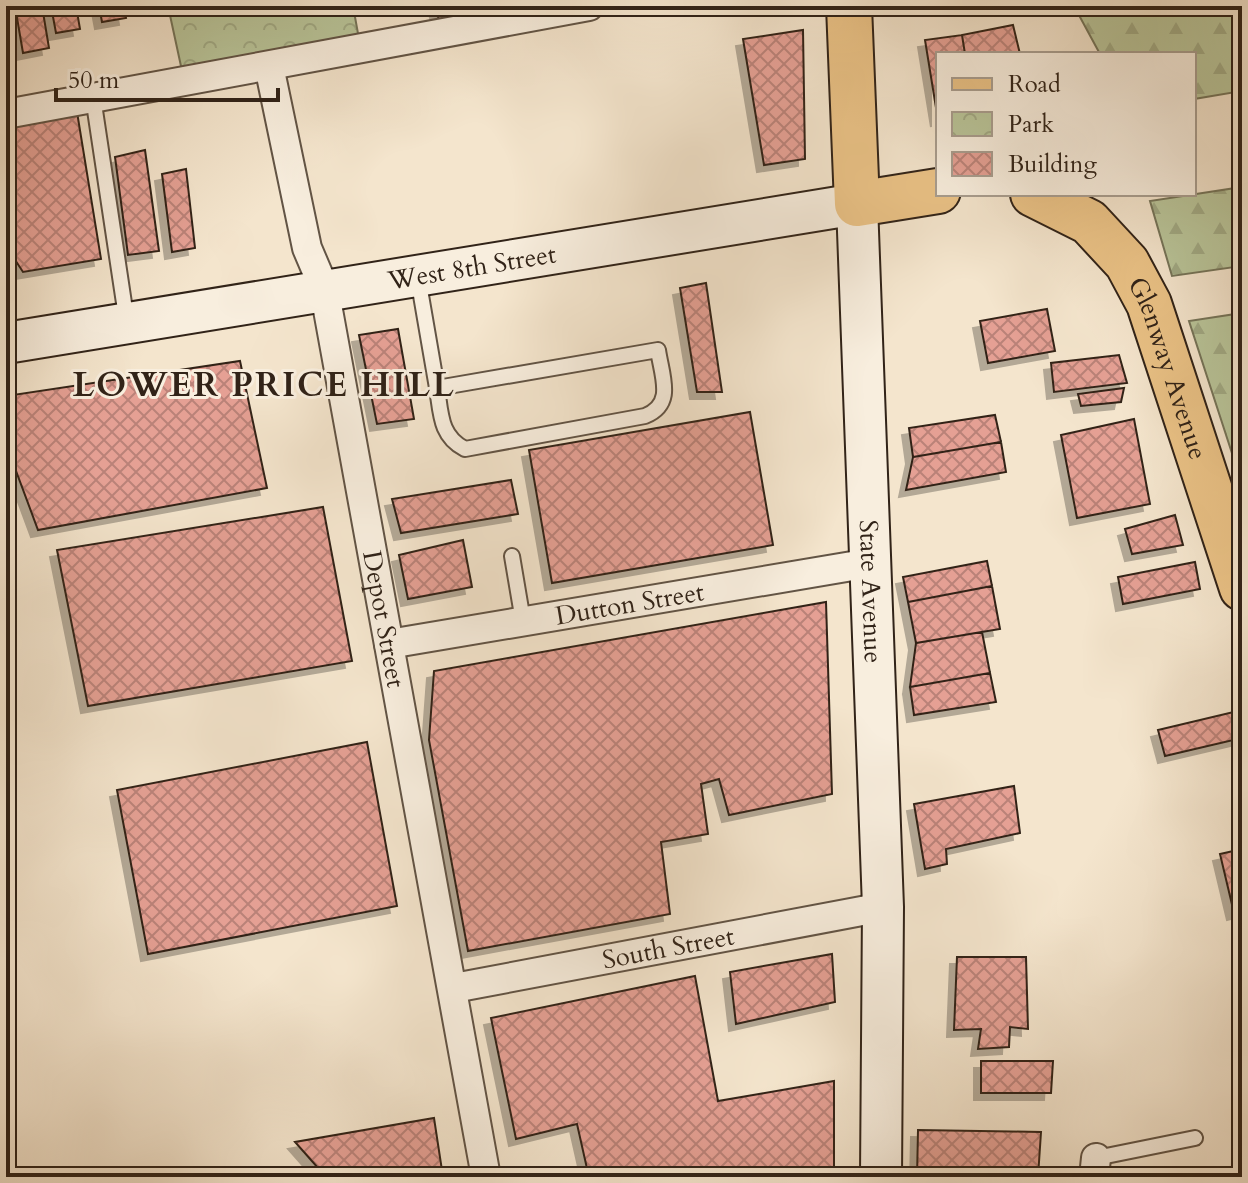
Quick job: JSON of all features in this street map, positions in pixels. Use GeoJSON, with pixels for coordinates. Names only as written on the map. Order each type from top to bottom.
{"type":"FeatureCollection","features":[{"type":"Feature","properties":{"kind":"main road","name":"State Avenue"},"geometry":{"type":"LineString","coordinates":[[849,6],[883,907],[881,1177]]}},
{"type":"Feature","properties":{"kind":"main road","name":"West 8th Street"},"geometry":{"type":"LineString","coordinates":[[6,342],[324,288],[936,191]]}},
{"type":"Feature","properties":{"kind":"main road","name":"Glenway Avenue"},"geometry":{"type":"LineString","coordinates":[[1037,196],[1089,222],[1127,263],[1149,304],[1242,588]]}},
{"type":"Feature","properties":{"kind":"street"},"geometry":{"type":"LineString","coordinates":[[6,114],[589,6]]}},
{"type":"Feature","properties":{"kind":"street","name":"Depot Street"},"geometry":{"type":"LineString","coordinates":[[269,66],[307,248],[324,288],[454,988],[486,1177]]}},
{"type":"Feature","properties":{"kind":"street","name":"Dutton Street"},"geometry":{"type":"LineString","coordinates":[[389,644],[870,563]]}},
{"type":"Feature","properties":{"kind":"street","name":"South Street"},"geometry":{"type":"LineString","coordinates":[[454,988],[883,907]]}},
{"type":"Feature","properties":{"kind":"lane"},"geometry":{"type":"LineString","coordinates":[[93,97],[127,323]]}},
{"type":"Feature","properties":{"kind":"lane"},"geometry":{"type":"LineString","coordinates":[[417,274],[444,432],[452,442],[465,449],[645,416],[659,411],[665,399],[658,350],[437,388]]}},
{"type":"Feature","properties":{"kind":"lane"},"geometry":{"type":"LineString","coordinates":[[512,556],[523,621]]}},
{"type":"Feature","properties":{"kind":"lane"},"geometry":{"type":"LineString","coordinates":[[1095,1168],[1195,1138]]}},
{"type":"Feature","properties":{"kind":"green space"},"geometry":{"type":"Polygon","coordinates":[[[168,6],[353,6],[361,50],[184,80],[168,6]]]}},
{"type":"Feature","properties":{"kind":"green space"},"geometry":{"type":"Polygon","coordinates":[[[1074,6],[1242,6],[1242,91],[1196,99],[1196,52],[1099,52],[1074,6]]]}},
{"type":"Feature","properties":{"kind":"green space"},"geometry":{"type":"Polygon","coordinates":[[[1242,187],[1242,266],[1172,276],[1150,201],[1242,187]]]}},
{"type":"Feature","properties":{"kind":"green space"},"geometry":{"type":"Polygon","coordinates":[[[1242,313],[1242,484],[1189,321],[1242,313]]]}},
{"type":"Feature","properties":{"kind":"building"},"geometry":{"type":"Polygon","coordinates":[[[15,6],[42,6],[49,48],[23,53],[15,6]]]}},
{"type":"Feature","properties":{"kind":"building"},"geometry":{"type":"Polygon","coordinates":[[[51,6],[76,6],[80,29],[56,33],[51,6]]]}},
{"type":"Feature","properties":{"kind":"building"},"geometry":{"type":"Polygon","coordinates":[[[99,6],[124,6],[126,18],[102,22],[99,6]]]}},
{"type":"Feature","properties":{"kind":"building"},"geometry":{"type":"Polygon","coordinates":[[[436,6],[473,6],[475,14],[439,21],[436,6]]]}},
{"type":"Feature","properties":{"kind":"building"},"geometry":{"type":"Polygon","coordinates":[[[1013,25],[1020,52],[965,52],[962,35],[1013,25]]]}},
{"type":"Feature","properties":{"kind":"building"},"geometry":{"type":"Polygon","coordinates":[[[803,30],[805,159],[764,165],[743,39],[803,30]]]}},
{"type":"Feature","properties":{"kind":"building"},"geometry":{"type":"Polygon","coordinates":[[[962,35],[965,52],[936,52],[936,108],[925,40],[962,35]]]}},
{"type":"Feature","properties":{"kind":"building"},"geometry":{"type":"Polygon","coordinates":[[[77,112],[101,259],[23,272],[6,246],[6,123],[77,112]]]}},
{"type":"Feature","properties":{"kind":"building"},"geometry":{"type":"Polygon","coordinates":[[[145,150],[159,251],[128,255],[115,157],[145,150]]]}},
{"type":"Feature","properties":{"kind":"building"},"geometry":{"type":"Polygon","coordinates":[[[186,169],[195,248],[172,252],[162,174],[186,169]]]}},
{"type":"Feature","properties":{"kind":"building"},"geometry":{"type":"Polygon","coordinates":[[[706,283],[722,392],[697,392],[680,288],[706,283]]]}},
{"type":"Feature","properties":{"kind":"building"},"geometry":{"type":"Polygon","coordinates":[[[1047,309],[1055,351],[988,363],[980,321],[1047,309]]]}},
{"type":"Feature","properties":{"kind":"building"},"geometry":{"type":"Polygon","coordinates":[[[398,329],[414,419],[377,424],[359,335],[398,329]]]}},
{"type":"Feature","properties":{"kind":"building"},"geometry":{"type":"Polygon","coordinates":[[[1119,355],[1127,383],[1054,392],[1051,363],[1119,355]]]}},
{"type":"Feature","properties":{"kind":"building"},"geometry":{"type":"Polygon","coordinates":[[[240,361],[267,488],[38,530],[6,444],[6,396],[240,361]]]}},
{"type":"Feature","properties":{"kind":"building"},"geometry":{"type":"Polygon","coordinates":[[[1124,388],[1121,402],[1081,406],[1078,394],[1124,388]]]}},
{"type":"Feature","properties":{"kind":"building"},"geometry":{"type":"Polygon","coordinates":[[[750,412],[773,545],[552,583],[529,450],[750,412]]]}},
{"type":"Feature","properties":{"kind":"building"},"geometry":{"type":"Polygon","coordinates":[[[995,415],[1001,442],[913,457],[909,428],[995,415]]]}},
{"type":"Feature","properties":{"kind":"building"},"geometry":{"type":"Polygon","coordinates":[[[1134,419],[1150,504],[1077,518],[1061,435],[1134,419]]]}},
{"type":"Feature","properties":{"kind":"building"},"geometry":{"type":"Polygon","coordinates":[[[1001,442],[1006,472],[906,490],[913,457],[1001,442]]]}},
{"type":"Feature","properties":{"kind":"building"},"geometry":{"type":"Polygon","coordinates":[[[511,480],[518,514],[401,533],[392,499],[511,480]]]}},
{"type":"Feature","properties":{"kind":"building"},"geometry":{"type":"Polygon","coordinates":[[[323,507],[352,661],[88,706],[57,550],[323,507]]]}},
{"type":"Feature","properties":{"kind":"building"},"geometry":{"type":"Polygon","coordinates":[[[1175,515],[1183,545],[1132,554],[1125,529],[1175,515]]]}},
{"type":"Feature","properties":{"kind":"building"},"geometry":{"type":"Polygon","coordinates":[[[463,540],[472,587],[408,599],[399,555],[463,540]]]}},
{"type":"Feature","properties":{"kind":"building"},"geometry":{"type":"Polygon","coordinates":[[[987,561],[992,586],[908,602],[903,577],[987,561]]]}},
{"type":"Feature","properties":{"kind":"building"},"geometry":{"type":"Polygon","coordinates":[[[1195,562],[1200,589],[1123,604],[1118,577],[1195,562]]]}},
{"type":"Feature","properties":{"kind":"building"},"geometry":{"type":"Polygon","coordinates":[[[992,586],[1000,629],[916,643],[908,602],[992,586]]]}},
{"type":"Feature","properties":{"kind":"building"},"geometry":{"type":"Polygon","coordinates":[[[826,602],[832,794],[729,815],[719,779],[701,784],[708,834],[661,842],[670,914],[468,951],[429,740],[434,671],[826,602]]]}},
{"type":"Feature","properties":{"kind":"building"},"geometry":{"type":"Polygon","coordinates":[[[982,632],[990,673],[910,687],[916,643],[982,632]]]}},
{"type":"Feature","properties":{"kind":"building"},"geometry":{"type":"Polygon","coordinates":[[[990,673],[996,702],[914,715],[910,687],[990,673]]]}},
{"type":"Feature","properties":{"kind":"building"},"geometry":{"type":"Polygon","coordinates":[[[1242,710],[1242,738],[1165,756],[1158,730],[1242,710]]]}},
{"type":"Feature","properties":{"kind":"building"},"geometry":{"type":"Polygon","coordinates":[[[367,742],[397,906],[148,954],[117,790],[367,742]]]}},
{"type":"Feature","properties":{"kind":"building"},"geometry":{"type":"Polygon","coordinates":[[[1014,786],[1020,833],[946,849],[947,864],[925,869],[914,804],[1014,786]]]}},
{"type":"Feature","properties":{"kind":"building"},"geometry":{"type":"Polygon","coordinates":[[[1242,849],[1242,911],[1234,913],[1220,854],[1242,849]]]}},
{"type":"Feature","properties":{"kind":"building"},"geometry":{"type":"Polygon","coordinates":[[[832,954],[835,1002],[736,1024],[730,972],[832,954]]]}},
{"type":"Feature","properties":{"kind":"building"},"geometry":{"type":"Polygon","coordinates":[[[957,957],[1026,957],[1028,1029],[1010,1027],[1009,1047],[978,1049],[981,1029],[954,1030],[957,957]]]}},
{"type":"Feature","properties":{"kind":"building"},"geometry":{"type":"Polygon","coordinates":[[[695,976],[718,1101],[834,1081],[834,1177],[562,1177],[588,1173],[577,1124],[516,1139],[491,1018],[695,976]]]}},
{"type":"Feature","properties":{"kind":"building"},"geometry":{"type":"Polygon","coordinates":[[[981,1061],[1053,1061],[1051,1093],[981,1093],[981,1061]]]}},
{"type":"Feature","properties":{"kind":"building"},"geometry":{"type":"Polygon","coordinates":[[[434,1118],[443,1177],[326,1177],[295,1142],[434,1118]]]}},
{"type":"Feature","properties":{"kind":"building"},"geometry":{"type":"Polygon","coordinates":[[[918,1130],[1041,1132],[1038,1177],[917,1177],[918,1130]]]}},
{"type":"Feature","properties":{"kind":"district","name":"LOWER PRICE HILL"},"geometry":{"type":"Point","coordinates":[264,384]}}]}
